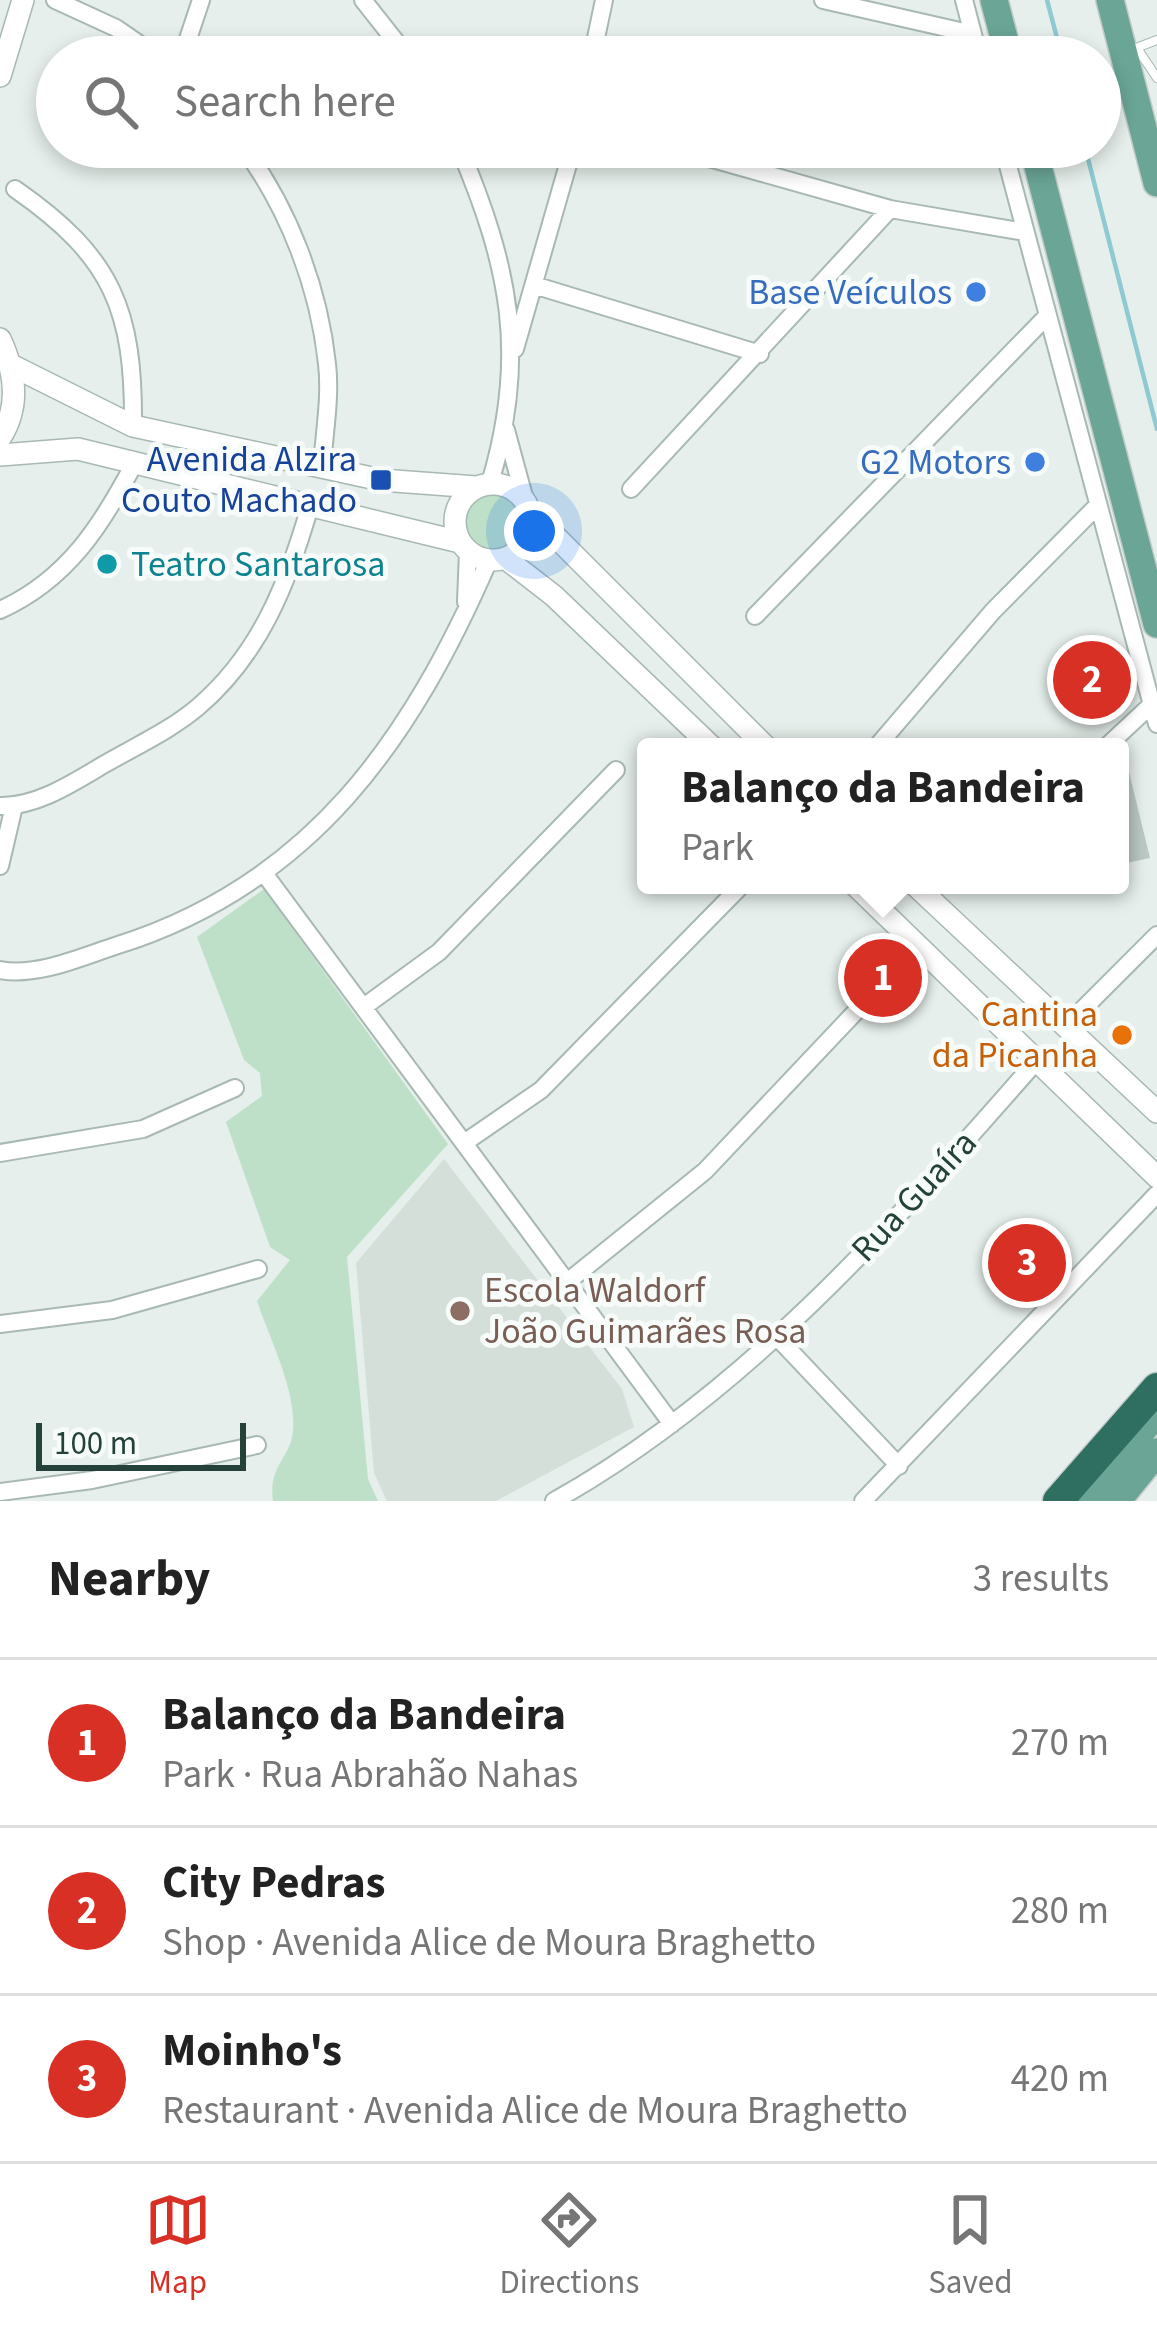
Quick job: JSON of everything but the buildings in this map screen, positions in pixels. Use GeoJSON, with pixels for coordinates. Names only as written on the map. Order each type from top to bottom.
{"type":"FeatureCollection","features":[{"type":"Feature","properties":{"kind":"highway"},"geometry":{"type":"LineString","coordinates":[[1058,1501],[1157,1388]]}},
{"type":"Feature","properties":{"kind":"main road"},"geometry":{"type":"LineString","coordinates":[[994,0],[1003,36]]}},
{"type":"Feature","properties":{"kind":"main road"},"geometry":{"type":"LineString","coordinates":[[1110,0],[1130,50],[1157,183]]}},
{"type":"Feature","properties":{"kind":"main road"},"geometry":{"type":"LineString","coordinates":[[1038,168],[1157,625]]}},
{"type":"Feature","properties":{"kind":"main road"},"geometry":{"type":"LineString","coordinates":[[1086,1501],[1157,1412]]}},
{"type":"Feature","properties":{"kind":"main road"},"geometry":{"type":"LineString","coordinates":[[1117,1501],[1157,1452]]}},
{"type":"Feature","properties":{"kind":"street"},"geometry":{"type":"LineString","coordinates":[[0,76],[22,0]]}},
{"type":"Feature","properties":{"kind":"street"},"geometry":{"type":"LineString","coordinates":[[55,0],[128,36]]}},
{"type":"Feature","properties":{"kind":"street"},"geometry":{"type":"LineString","coordinates":[[189,36],[201,0]]}},
{"type":"Feature","properties":{"kind":"street"},"geometry":{"type":"LineString","coordinates":[[363,0],[391,36]]}},
{"type":"Feature","properties":{"kind":"street"},"geometry":{"type":"LineString","coordinates":[[596,36],[604,0]]}},
{"type":"Feature","properties":{"kind":"street"},"geometry":{"type":"LineString","coordinates":[[824,0],[974,34],[964,0]]}},
{"type":"Feature","properties":{"kind":"street"},"geometry":{"type":"LineString","coordinates":[[259,168],[307,267],[328,367],[322,467]]}},
{"type":"Feature","properties":{"kind":"street"},"geometry":{"type":"LineString","coordinates":[[468,168],[481,199],[515,350]]}},
{"type":"Feature","properties":{"kind":"street"},"geometry":{"type":"LineString","coordinates":[[0,970],[64,963],[144,938],[266,876],[319,829],[394,743],[465,615],[481,553],[456,511],[483,485],[506,429],[515,350],[537,286],[567,168]]}},
{"type":"Feature","properties":{"kind":"street"},"geometry":{"type":"LineString","coordinates":[[745,168],[890,209],[1025,232]]}},
{"type":"Feature","properties":{"kind":"street"},"geometry":{"type":"LineString","coordinates":[[1008,168],[1157,724]]}},
{"type":"Feature","properties":{"kind":"street"},"geometry":{"type":"LineString","coordinates":[[15,189],[72,234],[98,264],[119,307],[133,354],[133,426]]}},
{"type":"Feature","properties":{"kind":"street"},"geometry":{"type":"LineString","coordinates":[[631,489],[890,209]]}},
{"type":"Feature","properties":{"kind":"street"},"geometry":{"type":"LineString","coordinates":[[537,286],[760,354]]}},
{"type":"Feature","properties":{"kind":"street"},"geometry":{"type":"LineString","coordinates":[[755,616],[1048,315]]}},
{"type":"Feature","properties":{"kind":"street"},"geometry":{"type":"LineString","coordinates":[[0,338],[13,366],[14,399],[0,438]]}},
{"type":"Feature","properties":{"kind":"street"},"geometry":{"type":"LineString","coordinates":[[13,366],[133,426],[381,480],[509,487],[757,738]]}},
{"type":"Feature","properties":{"kind":"street"},"geometry":{"type":"LineString","coordinates":[[481,553],[524,545],[528,506],[506,429]]}},
{"type":"Feature","properties":{"kind":"street"},"geometry":{"type":"LineString","coordinates":[[224,487],[234,448]]}},
{"type":"Feature","properties":{"kind":"street"},"geometry":{"type":"LineString","coordinates":[[0,455],[78,449],[481,553],[554,596],[703,738]]}},
{"type":"Feature","properties":{"kind":"street"},"geometry":{"type":"LineString","coordinates":[[0,610],[36,594],[70,564],[135,462]]}},
{"type":"Feature","properties":{"kind":"street"},"geometry":{"type":"LineString","coordinates":[[883,738],[993,611],[1098,505]]}},
{"type":"Feature","properties":{"kind":"street"},"geometry":{"type":"LineString","coordinates":[[0,866],[7,806],[66,787],[197,708],[257,637],[286,589],[310,506]]}},
{"type":"Feature","properties":{"kind":"street"},"geometry":{"type":"LineString","coordinates":[[1116,738],[1152,704]]}},
{"type":"Feature","properties":{"kind":"street"},"geometry":{"type":"LineString","coordinates":[[365,1006],[439,952],[616,770]]}},
{"type":"Feature","properties":{"kind":"street"},"geometry":{"type":"LineString","coordinates":[[266,876],[673,1424]]}},
{"type":"Feature","properties":{"kind":"street"},"geometry":{"type":"LineString","coordinates":[[464,1143],[541,1090],[733,894]]}},
{"type":"Feature","properties":{"kind":"street"},"geometry":{"type":"LineString","coordinates":[[865,894],[1157,1177]]}},
{"type":"Feature","properties":{"kind":"street"},"geometry":{"type":"LineString","coordinates":[[925,894],[1157,1112]]}},
{"type":"Feature","properties":{"kind":"street"},"geometry":{"type":"LineString","coordinates":[[1066,1026],[1157,935]]}},
{"type":"Feature","properties":{"kind":"street"},"geometry":{"type":"LineString","coordinates":[[968,992],[998,962]]}},
{"type":"Feature","properties":{"kind":"street"},"geometry":{"type":"LineString","coordinates":[[566,1283],[705,1171],[862,1005]]}},
{"type":"Feature","properties":{"kind":"street","name":"Rua Guaíra"},"geometry":{"type":"LineString","coordinates":[[554,1501],[673,1424],[776,1336],[890,1227],[1039,1058]]}},
{"type":"Feature","properties":{"kind":"street"},"geometry":{"type":"LineString","coordinates":[[0,1153],[142,1129],[235,1088]]}},
{"type":"Feature","properties":{"kind":"street"},"geometry":{"type":"LineString","coordinates":[[1103,1121],[1133,1089]]}},
{"type":"Feature","properties":{"kind":"street"},"geometry":{"type":"LineString","coordinates":[[862,1501],[1157,1195]]}},
{"type":"Feature","properties":{"kind":"street"},"geometry":{"type":"LineString","coordinates":[[1131,1224],[1157,1215]]}},
{"type":"Feature","properties":{"kind":"street"},"geometry":{"type":"LineString","coordinates":[[0,1324],[112,1310],[258,1269]]}},
{"type":"Feature","properties":{"kind":"street"},"geometry":{"type":"LineString","coordinates":[[776,1336],[899,1466]]}},
{"type":"Feature","properties":{"kind":"street"},"geometry":{"type":"LineString","coordinates":[[0,1492],[92,1480],[257,1445]]}},
{"type":"Feature","properties":{"kind":"lane"},"geometry":{"type":"LineString","coordinates":[[1157,40],[1130,50],[1157,78]]}},
{"type":"Feature","properties":{"kind":"shaded area","name":"Escola Waldorf João Guimarães Rosa"},"geometry":{"type":"Polygon","coordinates":[[[444,1159],[622,1389],[634,1427],[496,1501],[387,1501],[374,1473],[356,1263],[444,1159]]]}},
{"type":"Feature","properties":{"kind":"green space"},"geometry":{"type":"Polygon","coordinates":[[[493,491],[514,500],[523,521],[514,542],[493,551],[472,542],[463,521],[472,500],[493,491]]]}},
{"type":"Feature","properties":{"kind":"green space"},"geometry":{"type":"Polygon","coordinates":[[[264,889],[448,1144],[347,1257],[368,1479],[378,1501],[273,1501],[274,1478],[291,1440],[293,1414],[257,1301],[290,1260],[270,1247],[226,1122],[262,1096],[260,1073],[244,1060],[197,937],[264,889]]]}},
{"type":"Feature","properties":{"kind":"waterway"},"geometry":{"type":"LineString","coordinates":[[1047,0],[1056,36]]}},
{"type":"Feature","properties":{"kind":"waterway"},"geometry":{"type":"LineString","coordinates":[[1090,168],[1157,429]]}},
{"type":"Feature","properties":{"kind":"place","name":"Base Veículos"},"geometry":{"type":"Point","coordinates":[976,292]}},
{"type":"Feature","properties":{"kind":"place","name":"G2 Motors"},"geometry":{"type":"Point","coordinates":[1035,462]}},
{"type":"Feature","properties":{"kind":"place","name":"Avenida Alzira Couto Machado"},"geometry":{"type":"Point","coordinates":[381,480]}},
{"type":"Feature","properties":{"kind":"place","name":"Teatro Santarosa"},"geometry":{"type":"Point","coordinates":[107,564]}},
{"type":"Feature","properties":{"kind":"place","name":"City Pedras"},"geometry":{"type":"Point","coordinates":[1092,680]}},
{"type":"Feature","properties":{"kind":"place","name":"Balanço da Bandeira"},"geometry":{"type":"Point","coordinates":[883,978]}},
{"type":"Feature","properties":{"kind":"place","name":"Cantina da Picanha"},"geometry":{"type":"Point","coordinates":[1122,1035]}},
{"type":"Feature","properties":{"kind":"place","name":"Moinho's"},"geometry":{"type":"Point","coordinates":[1027,1263]}},
{"type":"Feature","properties":{"kind":"place","name":"Escola Waldorf João Guimarães Rosa"},"geometry":{"type":"Point","coordinates":[460,1311]}}]}
